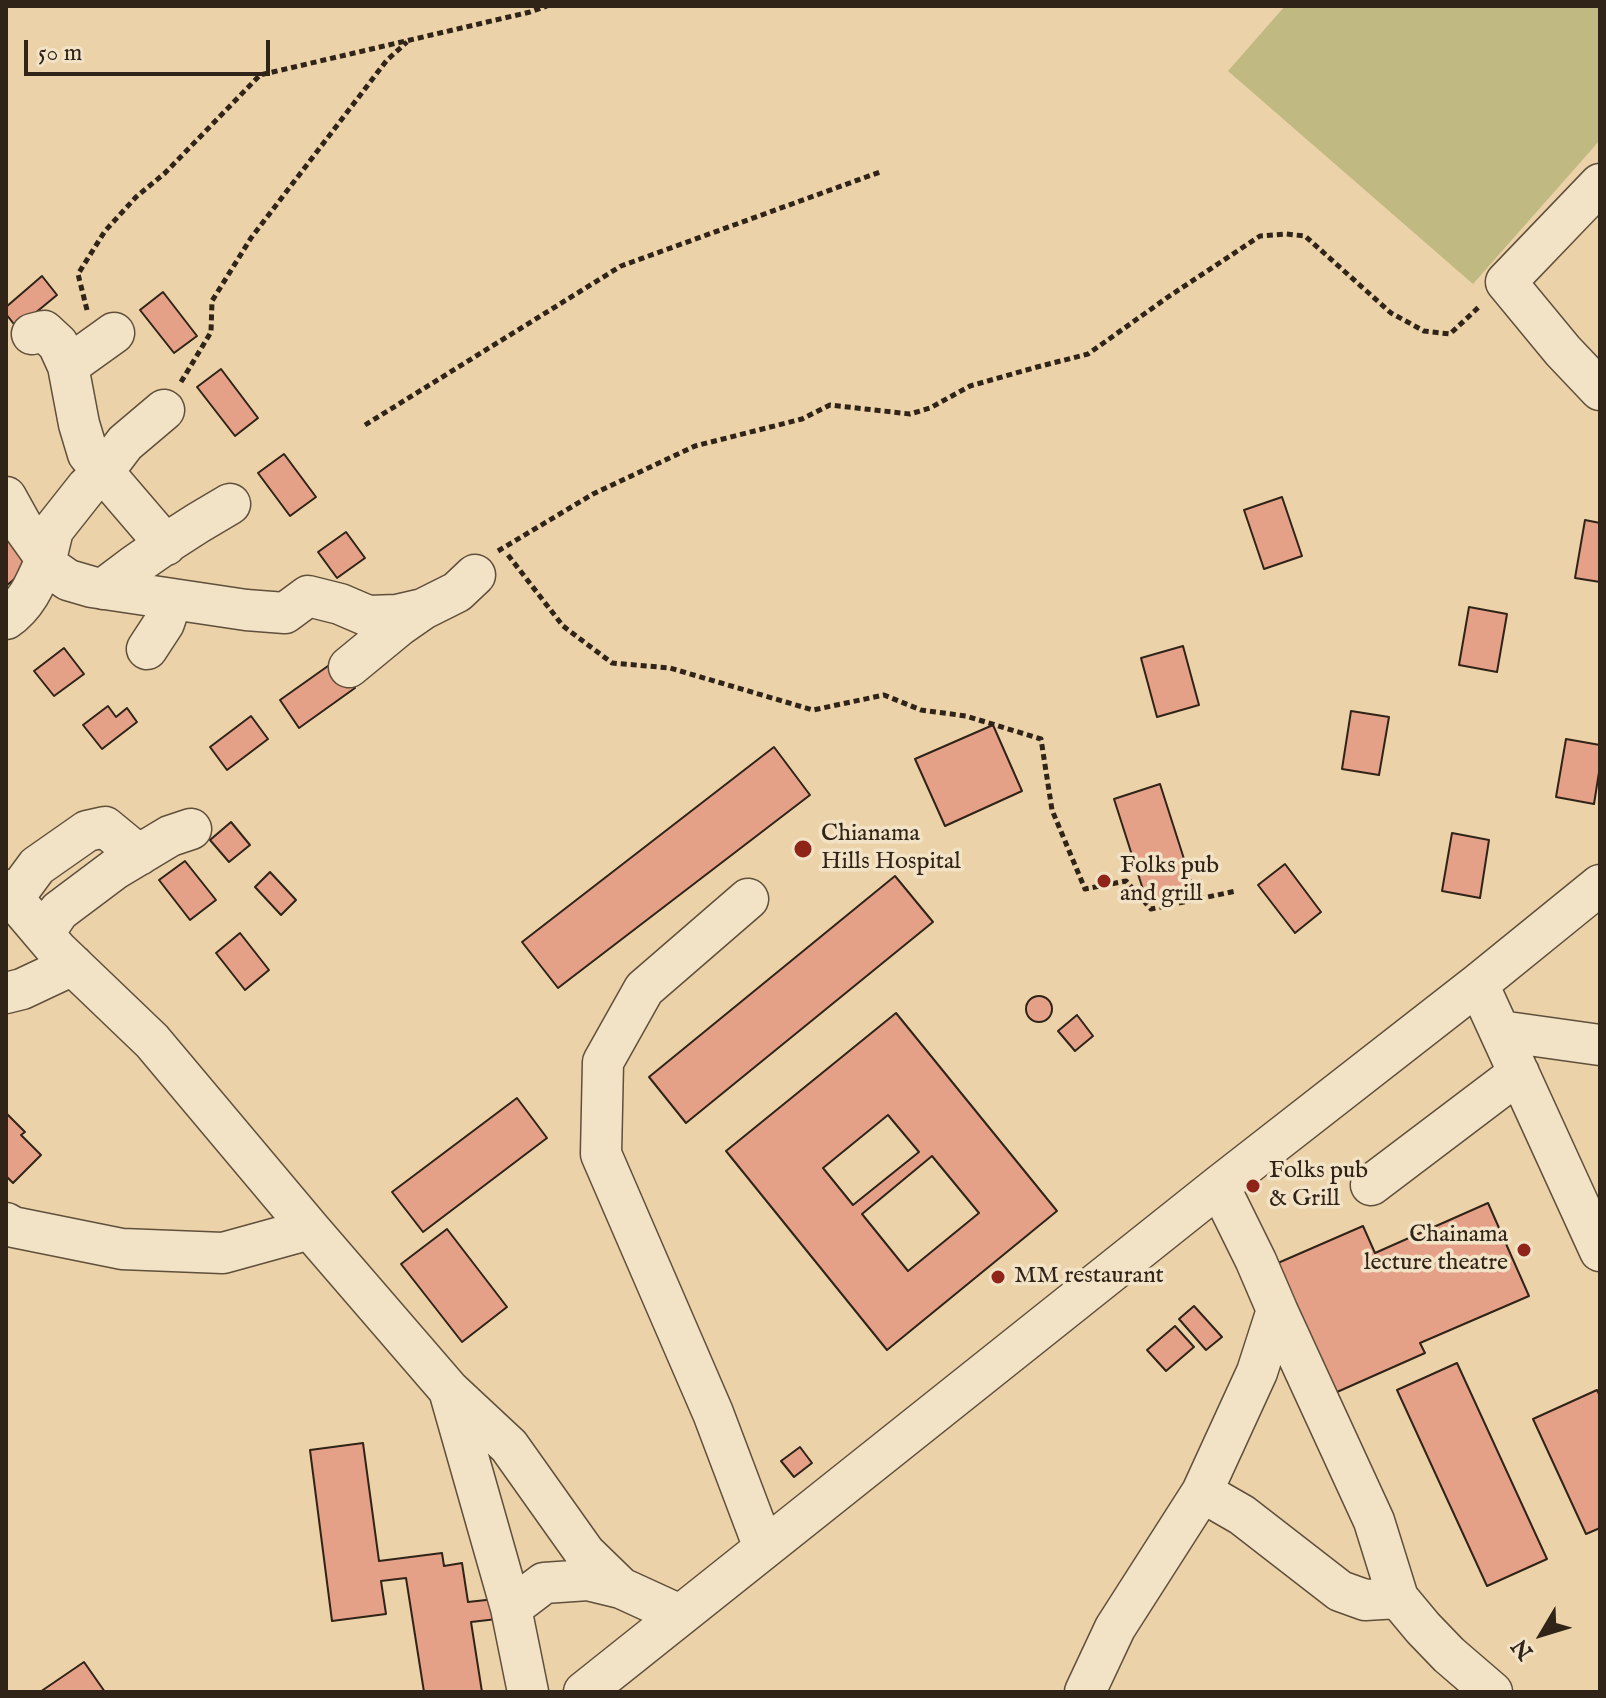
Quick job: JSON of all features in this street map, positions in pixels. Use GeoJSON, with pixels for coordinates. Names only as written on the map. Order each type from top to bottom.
{"type":"FeatureCollection","features":[{"type":"Feature","properties":{"kind":"lane"},"geometry":{"type":"LineString","coordinates":[[1600,184],[1506,282],[1600,390]]}},
{"type":"Feature","properties":{"kind":"lane"},"geometry":{"type":"LineString","coordinates":[[114,333],[53,348],[88,454],[166,545]]}},
{"type":"Feature","properties":{"kind":"lane"},"geometry":{"type":"LineString","coordinates":[[6,619],[15,613],[32,591],[46,559],[53,530],[125,443],[164,410]]}},
{"type":"Feature","properties":{"kind":"lane"},"geometry":{"type":"LineString","coordinates":[[6,497],[51,568],[68,580],[103,589],[246,610],[285,613],[308,596],[340,604],[368,616],[397,615],[423,609]]}},
{"type":"Feature","properties":{"kind":"lane"},"geometry":{"type":"LineString","coordinates":[[103,589],[132,566],[230,504]]}},
{"type":"Feature","properties":{"kind":"lane"},"geometry":{"type":"LineString","coordinates":[[349,667],[423,609],[457,592],[488,561]]}},
{"type":"Feature","properties":{"kind":"lane"},"geometry":{"type":"LineString","coordinates":[[147,649],[164,623],[172,599]]}},
{"type":"Feature","properties":{"kind":"lane"},"geometry":{"type":"LineString","coordinates":[[139,855],[105,827],[87,831],[37,866],[23,885],[9,892],[73,965],[152,1041],[449,1390],[509,1446],[585,1553],[621,1588]]}},
{"type":"Feature","properties":{"kind":"lane"},"geometry":{"type":"LineString","coordinates":[[44,933],[59,911],[115,869],[170,836],[191,829]]}},
{"type":"Feature","properties":{"kind":"lane"},"geometry":{"type":"LineString","coordinates":[[584,1692],[1600,885]]}},
{"type":"Feature","properties":{"kind":"lane"},"geometry":{"type":"LineString","coordinates":[[748,899],[644,989],[637,1001],[603,1062],[601,1154],[713,1413],[764,1548]]}},
{"type":"Feature","properties":{"kind":"lane"},"geometry":{"type":"LineString","coordinates":[[6,993],[22,989],[73,965]]}},
{"type":"Feature","properties":{"kind":"lane"},"geometry":{"type":"LineString","coordinates":[[1478,984],[1600,1251]]}},
{"type":"Feature","properties":{"kind":"lane"},"geometry":{"type":"LineString","coordinates":[[1500,1031],[1600,1045]]}},
{"type":"Feature","properties":{"kind":"lane"},"geometry":{"type":"LineString","coordinates":[[1371,1185],[1519,1073]]}},
{"type":"Feature","properties":{"kind":"lane"},"geometry":{"type":"LineString","coordinates":[[1219,1186],[1374,1521],[1398,1598],[1449,1655],[1492,1692]]}},
{"type":"Feature","properties":{"kind":"lane"},"geometry":{"type":"LineString","coordinates":[[6,1223],[122,1249],[223,1253],[310,1229]]}},
{"type":"Feature","properties":{"kind":"lane"},"geometry":{"type":"LineString","coordinates":[[1085,1692],[1115,1628],[1202,1492],[1257,1372],[1277,1310]]}},
{"type":"Feature","properties":{"kind":"lane"},"geometry":{"type":"LineString","coordinates":[[449,1390],[511,1608],[528,1692]]}},
{"type":"Feature","properties":{"kind":"lane"},"geometry":{"type":"LineString","coordinates":[[1202,1492],[1242,1515],[1340,1591],[1365,1600],[1398,1598]]}},
{"type":"Feature","properties":{"kind":"lane"},"geometry":{"type":"LineString","coordinates":[[511,1608],[544,1583],[588,1580],[621,1588],[680,1615]]}},
{"type":"Feature","properties":{"kind":"path"},"geometry":{"type":"LineString","coordinates":[[53,348],[88,312],[78,274],[105,231],[260,75],[547,6]]}},
{"type":"Feature","properties":{"kind":"path"},"geometry":{"type":"LineString","coordinates":[[164,410],[211,332],[212,301],[251,238],[387,60],[407,41]]}},
{"type":"Feature","properties":{"kind":"path"},"geometry":{"type":"LineString","coordinates":[[365,425],[621,266],[880,172]]}},
{"type":"Feature","properties":{"kind":"path"},"geometry":{"type":"LineString","coordinates":[[488,561],[593,494],[695,446],[802,419],[830,405],[910,414],[930,408],[970,386],[1088,354],[1260,236],[1305,236],[1391,313],[1424,331],[1450,334],[1506,282]]}},
{"type":"Feature","properties":{"kind":"path"},"geometry":{"type":"LineString","coordinates":[[488,561],[517,565],[563,626],[612,663],[670,668],[813,710],[884,695],[921,710],[966,716],[1041,739],[1052,810],[1085,889],[1126,881],[1151,909],[1236,891]]}},
{"type":"Feature","properties":{"kind":"shaded area"},"geometry":{"type":"Polygon","coordinates":[[[1285,6],[1600,6],[1600,140],[1473,284],[1228,71],[1285,6]]]}},
{"type":"Feature","properties":{"kind":"building"},"geometry":{"type":"Polygon","coordinates":[[[42,276],[57,295],[17,328],[6,314],[6,307],[42,276]]]}},
{"type":"Feature","properties":{"kind":"building"},"geometry":{"type":"Polygon","coordinates":[[[163,292],[197,336],[174,353],[140,310],[163,292]]]}},
{"type":"Feature","properties":{"kind":"building"},"geometry":{"type":"Polygon","coordinates":[[[221,369],[258,418],[235,436],[197,387],[221,369]]]}},
{"type":"Feature","properties":{"kind":"building"},"geometry":{"type":"Polygon","coordinates":[[[284,454],[316,497],[290,516],[258,473],[284,454]]]}},
{"type":"Feature","properties":{"kind":"building"},"geometry":{"type":"Polygon","coordinates":[[[1282,497],[1302,556],[1264,569],[1244,510],[1282,497]]]}},
{"type":"Feature","properties":{"kind":"building"},"geometry":{"type":"Polygon","coordinates":[[[1585,520],[1600,523],[1600,582],[1575,578],[1585,520]]]}},
{"type":"Feature","properties":{"kind":"building"},"geometry":{"type":"Polygon","coordinates":[[[346,532],[365,558],[337,578],[318,552],[346,532]]]}},
{"type":"Feature","properties":{"kind":"building"},"geometry":{"type":"Polygon","coordinates":[[[6,533],[34,563],[6,586],[6,533]]]}},
{"type":"Feature","properties":{"kind":"building"},"geometry":{"type":"Polygon","coordinates":[[[1469,607],[1507,614],[1497,672],[1459,665],[1469,607]]]}},
{"type":"Feature","properties":{"kind":"building"},"geometry":{"type":"Polygon","coordinates":[[[1183,646],[1199,705],[1157,717],[1141,658],[1183,646]]]}},
{"type":"Feature","properties":{"kind":"building"},"geometry":{"type":"Polygon","coordinates":[[[64,648],[84,674],[54,696],[34,671],[64,648]]]}},
{"type":"Feature","properties":{"kind":"building"},"geometry":{"type":"Polygon","coordinates":[[[335,661],[355,688],[299,728],[280,700],[335,661]]]}},
{"type":"Feature","properties":{"kind":"building"},"geometry":{"type":"Polygon","coordinates":[[[108,706],[116,717],[127,708],[137,722],[102,749],[83,725],[108,706]]]}},
{"type":"Feature","properties":{"kind":"building"},"geometry":{"type":"Polygon","coordinates":[[[1351,711],[1389,717],[1379,775],[1342,769],[1351,711]]]}},
{"type":"Feature","properties":{"kind":"building"},"geometry":{"type":"Polygon","coordinates":[[[251,716],[268,739],[227,770],[210,747],[251,716]]]}},
{"type":"Feature","properties":{"kind":"building"},"geometry":{"type":"Polygon","coordinates":[[[993,725],[1022,791],[945,826],[915,759],[993,725]]]}},
{"type":"Feature","properties":{"kind":"building"},"geometry":{"type":"Polygon","coordinates":[[[1566,739],[1600,745],[1594,804],[1556,797],[1566,739]]]}},
{"type":"Feature","properties":{"kind":"building"},"geometry":{"type":"Polygon","coordinates":[[[774,747],[810,795],[558,988],[522,942],[774,747]]]}},
{"type":"Feature","properties":{"kind":"building"},"geometry":{"type":"Polygon","coordinates":[[[1160,784],[1193,887],[1147,902],[1114,799],[1160,784]]]}},
{"type":"Feature","properties":{"kind":"building"},"geometry":{"type":"Polygon","coordinates":[[[231,822],[250,845],[229,862],[210,840],[231,822]]]}},
{"type":"Feature","properties":{"kind":"building"},"geometry":{"type":"Polygon","coordinates":[[[1452,833],[1489,840],[1480,898],[1442,891],[1452,833]]]}},
{"type":"Feature","properties":{"kind":"building"},"geometry":{"type":"Polygon","coordinates":[[[185,861],[216,900],[190,920],[159,880],[185,861]]]}},
{"type":"Feature","properties":{"kind":"building"},"geometry":{"type":"Polygon","coordinates":[[[1285,864],[1321,912],[1295,933],[1258,885],[1285,864]]]}},
{"type":"Feature","properties":{"kind":"building"},"geometry":{"type":"Polygon","coordinates":[[[270,872],[296,900],[281,915],[255,887],[270,872]]]}},
{"type":"Feature","properties":{"kind":"building"},"geometry":{"type":"Polygon","coordinates":[[[895,876],[933,922],[686,1123],[649,1077],[895,876]]]}},
{"type":"Feature","properties":{"kind":"building"},"geometry":{"type":"Polygon","coordinates":[[[240,933],[269,970],[245,990],[216,953],[240,933]]]}},
{"type":"Feature","properties":{"kind":"building"},"geometry":{"type":"Polygon","coordinates":[[[1039,996],[1048,1000],[1052,1009],[1048,1018],[1039,1022],[1030,1018],[1026,1009],[1030,1000],[1039,996]]]}},
{"type":"Feature","properties":{"kind":"building"},"geometry":{"type":"Polygon","coordinates":[[[896,1013],[1057,1211],[887,1350],[726,1151],[896,1013]],[[888,1115],[823,1168],[853,1205],[919,1152],[888,1115]],[[932,1156],[862,1214],[908,1271],[979,1213],[932,1156]]]}},
{"type":"Feature","properties":{"kind":"building"},"geometry":{"type":"Polygon","coordinates":[[[1077,1015],[1093,1036],[1075,1051],[1058,1031],[1077,1015]]]}},
{"type":"Feature","properties":{"kind":"building"},"geometry":{"type":"Polygon","coordinates":[[[517,1098],[547,1138],[423,1232],[392,1192],[517,1098]]]}},
{"type":"Feature","properties":{"kind":"building"},"geometry":{"type":"Polygon","coordinates":[[[7,1114],[25,1132],[21,1135],[41,1155],[13,1183],[6,1176],[7,1114]]]}},
{"type":"Feature","properties":{"kind":"building"},"geometry":{"type":"Polygon","coordinates":[[[1488,1203],[1529,1296],[1420,1343],[1425,1353],[1328,1396],[1271,1266],[1363,1226],[1375,1253],[1488,1203]]]}},
{"type":"Feature","properties":{"kind":"building"},"geometry":{"type":"Polygon","coordinates":[[[447,1229],[507,1307],[462,1342],[401,1264],[447,1229]]]}},
{"type":"Feature","properties":{"kind":"building"},"geometry":{"type":"Polygon","coordinates":[[[1194,1306],[1222,1337],[1206,1350],[1179,1319],[1194,1306]]]}},
{"type":"Feature","properties":{"kind":"building"},"geometry":{"type":"Polygon","coordinates":[[[1175,1326],[1194,1347],[1166,1371],[1147,1350],[1175,1326]]]}},
{"type":"Feature","properties":{"kind":"building"},"geometry":{"type":"Polygon","coordinates":[[[1457,1363],[1547,1559],[1487,1586],[1397,1390],[1457,1363]]]}},
{"type":"Feature","properties":{"kind":"building"},"geometry":{"type":"Polygon","coordinates":[[[1597,1390],[1600,1396],[1600,1528],[1586,1534],[1533,1419],[1597,1390]]]}},
{"type":"Feature","properties":{"kind":"building"},"geometry":{"type":"Polygon","coordinates":[[[363,1443],[379,1561],[442,1553],[444,1566],[462,1563],[468,1602],[495,1599],[497,1619],[471,1622],[482,1692],[424,1692],[406,1578],[381,1581],[386,1614],[332,1621],[310,1450],[363,1443]]]}},
{"type":"Feature","properties":{"kind":"building"},"geometry":{"type":"Polygon","coordinates":[[[800,1447],[812,1463],[794,1477],[781,1461],[800,1447]]]}},
{"type":"Feature","properties":{"kind":"building"},"geometry":{"type":"Polygon","coordinates":[[[84,1662],[105,1692],[40,1692],[84,1662]]]}},
{"type":"Feature","properties":{"kind":"place","name":"Chianama Hills Hospital"},"geometry":{"type":"Point","coordinates":[803,849]}},
{"type":"Feature","properties":{"kind":"place","name":"Folks pub and grill"},"geometry":{"type":"Point","coordinates":[1104,881]}},
{"type":"Feature","properties":{"kind":"place","name":"Folks pub & Grill"},"geometry":{"type":"Point","coordinates":[1253,1186]}},
{"type":"Feature","properties":{"kind":"place","name":"Chainama lecture theatre"},"geometry":{"type":"Point","coordinates":[1524,1250]}},
{"type":"Feature","properties":{"kind":"place","name":"MM restaurant"},"geometry":{"type":"Point","coordinates":[998,1277]}}]}
